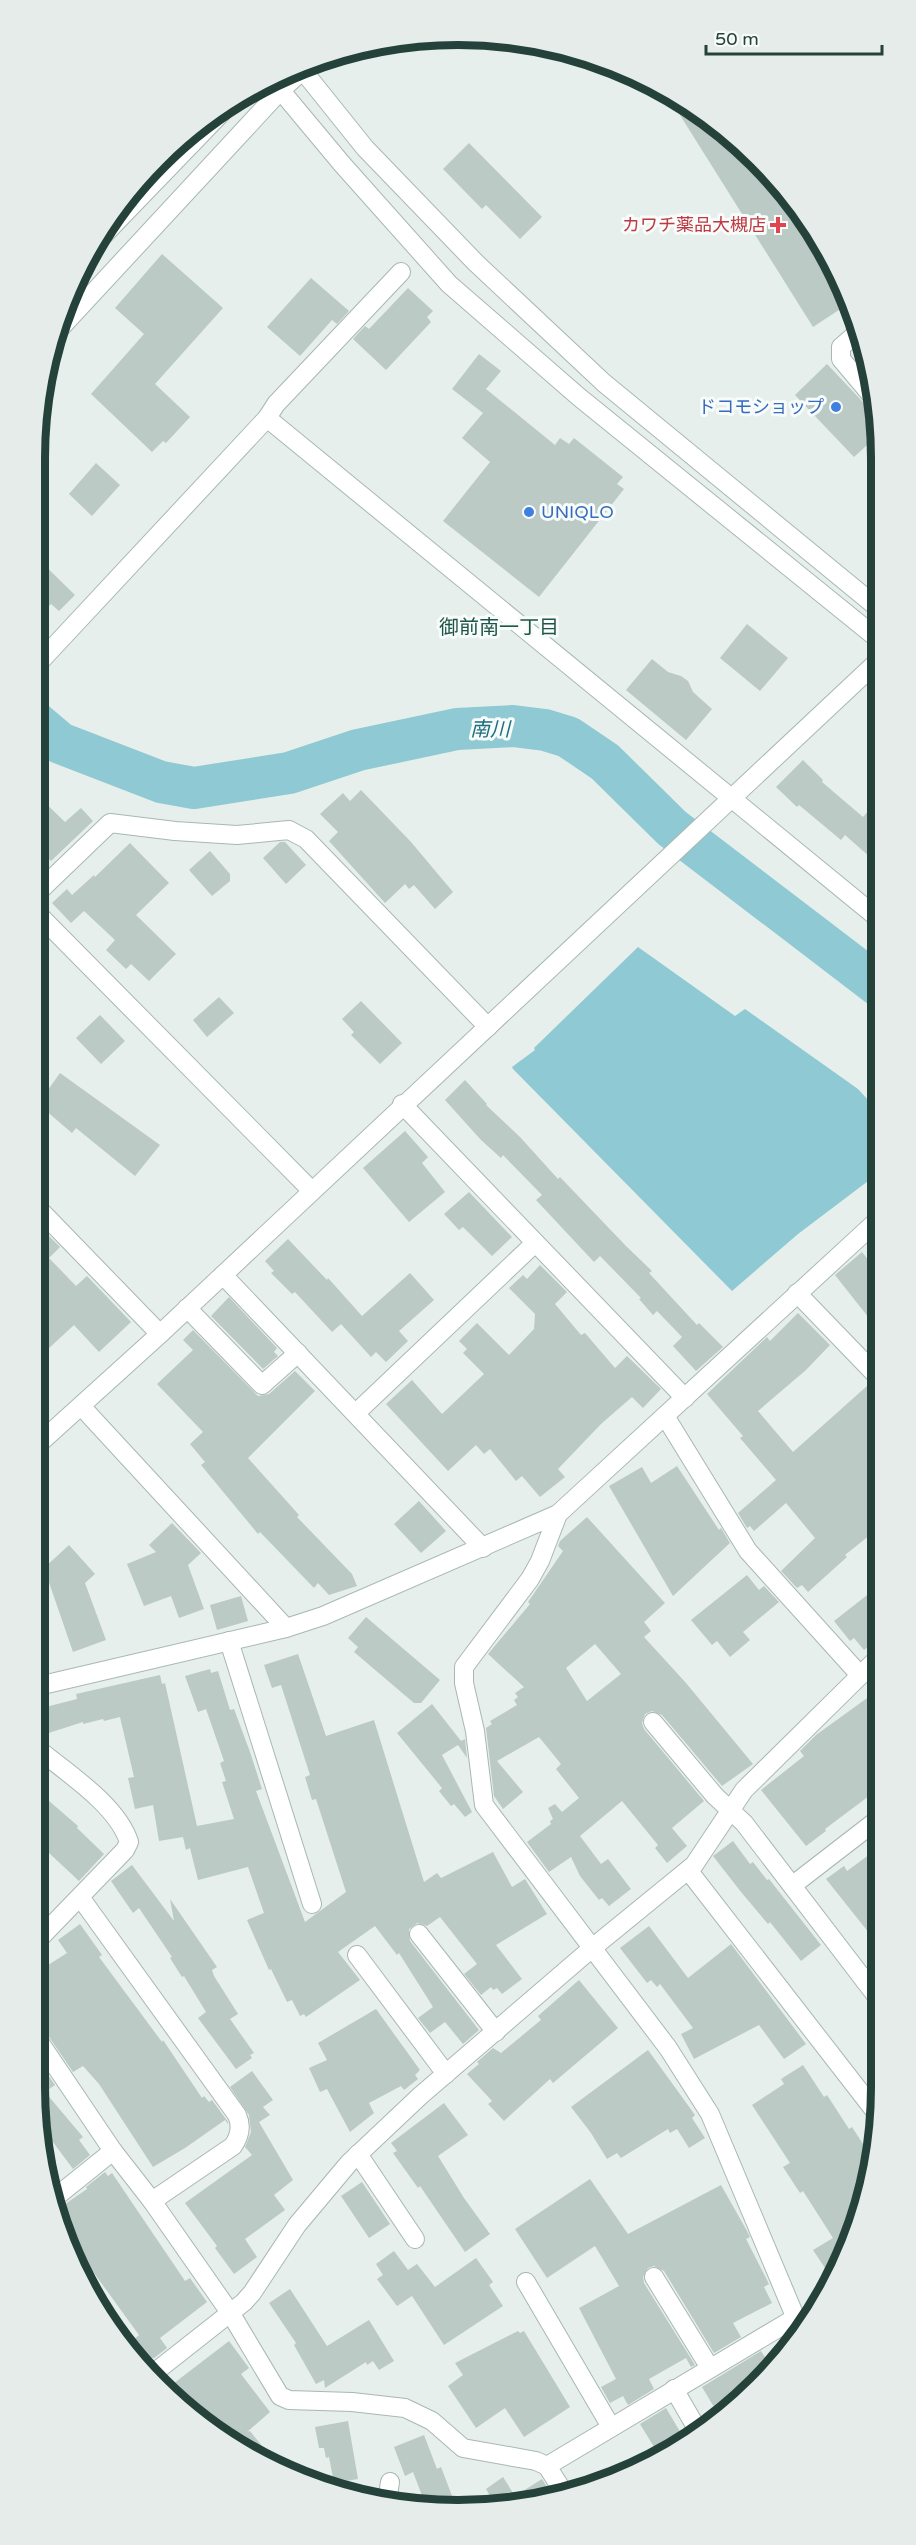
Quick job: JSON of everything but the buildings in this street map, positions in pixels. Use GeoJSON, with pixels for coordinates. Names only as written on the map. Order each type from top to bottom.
{"type":"FeatureCollection","features":[{"type":"Feature","properties":{"kind":"street"},"geometry":{"type":"LineString","coordinates":[[310,72],[365,148],[476,263],[604,383],[871,602]]}},
{"type":"Feature","properties":{"kind":"street"},"geometry":{"type":"LineString","coordinates":[[278,86],[342,164],[449,284],[579,397],[871,633]]}},
{"type":"Feature","properties":{"kind":"street"},"geometry":{"type":"LineString","coordinates":[[70,317],[274,89]]}},
{"type":"Feature","properties":{"kind":"street"},"geometry":{"type":"LineString","coordinates":[[128,209],[198,137]]}},
{"type":"Feature","properties":{"kind":"street"},"geometry":{"type":"LineString","coordinates":[[45,656],[267,418],[276,404],[401,272]]}},
{"type":"Feature","properties":{"kind":"street"},"geometry":{"type":"LineString","coordinates":[[853,337],[841,347],[841,359],[864,387]]}},
{"type":"Feature","properties":{"kind":"street"},"geometry":{"type":"LineString","coordinates":[[267,418],[727,801],[871,912]]}},
{"type":"Feature","properties":{"kind":"street"},"geometry":{"type":"LineString","coordinates":[[45,1438],[160,1334],[402,1104],[488,1027],[871,667]]}},
{"type":"Feature","properties":{"kind":"street"},"geometry":{"type":"LineString","coordinates":[[45,885],[110,823],[237,835],[295,832],[306,839],[488,1027]]}},
{"type":"Feature","properties":{"kind":"street"},"geometry":{"type":"LineString","coordinates":[[45,921],[312,1191]]}},
{"type":"Feature","properties":{"kind":"street"},"geometry":{"type":"LineString","coordinates":[[402,1104],[685,1398]]}},
{"type":"Feature","properties":{"kind":"street"},"geometry":{"type":"LineString","coordinates":[[45,1215],[160,1334]]}},
{"type":"Feature","properties":{"kind":"street"},"geometry":{"type":"LineString","coordinates":[[45,1684],[286,1628],[343,1608],[558,1514],[871,1226]]}},
{"type":"Feature","properties":{"kind":"street"},"geometry":{"type":"LineString","coordinates":[[356,1413],[535,1243]]}},
{"type":"Feature","properties":{"kind":"street"},"geometry":{"type":"LineString","coordinates":[[223,1275],[483,1548]]}},
{"type":"Feature","properties":{"kind":"street"},"geometry":{"type":"LineString","coordinates":[[797,1293],[871,1370]]}},
{"type":"Feature","properties":{"kind":"street"},"geometry":{"type":"LineString","coordinates":[[187,1308],[262,1384],[298,1353]]}},
{"type":"Feature","properties":{"kind":"street"},"geometry":{"type":"LineString","coordinates":[[81,1406],[286,1628]]}},
{"type":"Feature","properties":{"kind":"street"},"geometry":{"type":"LineString","coordinates":[[665,1416],[748,1551],[860,1674]]}},
{"type":"Feature","properties":{"kind":"street"},"geometry":{"type":"LineString","coordinates":[[558,1514],[536,1570],[464,1667],[464,1683],[475,1731],[484,1805],[668,2048],[710,2114],[797,2321]]}},
{"type":"Feature","properties":{"kind":"street"},"geometry":{"type":"LineString","coordinates":[[229,1641],[312,1904]]}},
{"type":"Feature","properties":{"kind":"street"},"geometry":{"type":"LineString","coordinates":[[158,2370],[231,2314],[252,2293],[282,2246],[316,2200],[358,2154],[446,2074],[591,1949],[694,1865],[729,1809],[748,1785],[871,1664]]}},
{"type":"Feature","properties":{"kind":"street"},"geometry":{"type":"LineString","coordinates":[[653,1722],[715,1796],[744,1823],[871,1989]]}},
{"type":"Feature","properties":{"kind":"street"},"geometry":{"type":"LineString","coordinates":[[45,1755],[112,1813],[124,1829],[129,1842],[125,1850],[45,1933]]}},
{"type":"Feature","properties":{"kind":"street"},"geometry":{"type":"LineString","coordinates":[[793,1885],[871,1825]]}},
{"type":"Feature","properties":{"kind":"street"},"geometry":{"type":"LineString","coordinates":[[687,1870],[870,2105]]}},
{"type":"Feature","properties":{"kind":"street"},"geometry":{"type":"LineString","coordinates":[[80,1897],[237,2115],[241,2124],[238,2139],[233,2146],[152,2201]]}},
{"type":"Feature","properties":{"kind":"street"},"geometry":{"type":"LineString","coordinates":[[419,1934],[495,2032]]}},
{"type":"Feature","properties":{"kind":"street"},"geometry":{"type":"LineString","coordinates":[[357,1955],[446,2074]]}},
{"type":"Feature","properties":{"kind":"street"},"geometry":{"type":"LineString","coordinates":[[865,1981],[871,1976]]}},
{"type":"Feature","properties":{"kind":"street"},"geometry":{"type":"LineString","coordinates":[[45,2050],[113,2151],[152,2201],[231,2314],[280,2396],[289,2400],[352,2402],[405,2408],[432,2421],[463,2448],[536,2461],[547,2466],[560,2487]]}},
{"type":"Feature","properties":{"kind":"street"},"geometry":{"type":"LineString","coordinates":[[59,2194],[113,2151]]}},
{"type":"Feature","properties":{"kind":"street"},"geometry":{"type":"LineString","coordinates":[[358,2154],[415,2239]]}},
{"type":"Feature","properties":{"kind":"street"},"geometry":{"type":"LineString","coordinates":[[654,2277],[710,2368]]}},
{"type":"Feature","properties":{"kind":"street"},"geometry":{"type":"LineString","coordinates":[[526,2282],[611,2427]]}},
{"type":"Feature","properties":{"kind":"street"},"geometry":{"type":"LineString","coordinates":[[547,2466],[710,2368],[793,2328]]}},
{"type":"Feature","properties":{"kind":"street"},"geometry":{"type":"LineString","coordinates":[[674,2390],[695,2425]]}},
{"type":"Feature","properties":{"kind":"street"},"geometry":{"type":"LineString","coordinates":[[388,2494],[390,2482]]}},
{"type":"Feature","properties":{"kind":"water"},"geometry":{"type":"Polygon","coordinates":[[[638,947],[735,1016],[745,1009],[858,1089],[871,1103],[871,1179],[798,1234],[732,1291],[513,1069],[512,1067],[535,1050],[534,1048],[638,947]]]}},
{"type":"Feature","properties":{"kind":"waterway","name":"南川"},"geometry":{"type":"LineString","coordinates":[[45,730],[60,743],[161,782],[194,788],[289,773],[358,750],[457,729],[513,726],[545,730],[568,737],[605,762],[672,828],[871,980]]}},
{"type":"Feature","properties":{"kind":"place","name":"カワチ薬品大槻店"},"geometry":{"type":"Point","coordinates":[778,225]}},
{"type":"Feature","properties":{"kind":"place","name":"ドコモショップ"},"geometry":{"type":"Point","coordinates":[836,407]}},
{"type":"Feature","properties":{"kind":"place","name":"UNIQLO"},"geometry":{"type":"Point","coordinates":[529,512]}},
{"type":"Feature","properties":{"kind":"district","name":"御前南一丁目"},"geometry":{"type":"Point","coordinates":[499,627]}}]}
